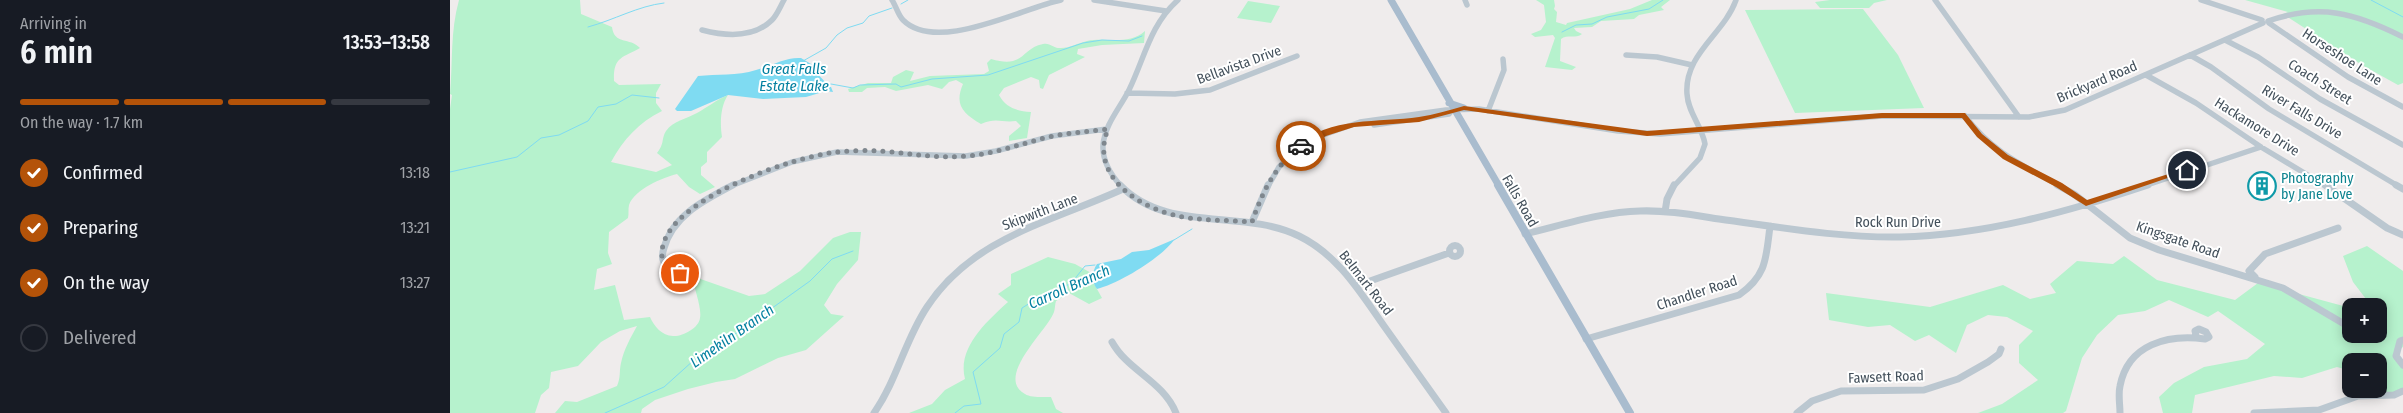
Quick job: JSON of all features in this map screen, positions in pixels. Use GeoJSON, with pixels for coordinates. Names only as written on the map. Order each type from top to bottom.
{"type":"FeatureCollection","features":[{"type":"Feature","properties":{"kind":"main road","name":"Falls Road"},"geometry":{"type":"LineString","coordinates":[[1391,0],[1630,413]]}},
{"type":"Feature","properties":{"kind":"main road"},"geometry":{"type":"LineString","coordinates":[[1451,106],[1464,108]]}},
{"type":"Feature","properties":{"kind":"street"},"geometry":{"type":"LineString","coordinates":[[702,30],[720,36],[740,35],[757,29],[773,19],[784,0]]}},
{"type":"Feature","properties":{"kind":"street"},"geometry":{"type":"LineString","coordinates":[[892,0],[901,18],[911,26],[927,31],[947,33],[976,29],[1046,3],[1061,0]]}},
{"type":"Feature","properties":{"kind":"street"},"geometry":{"type":"LineString","coordinates":[[1094,0],[1166,11]]}},
{"type":"Feature","properties":{"kind":"street","name":"Belmart Road"},"geometry":{"type":"LineString","coordinates":[[1178,0],[1166,11],[1152,29],[1140,66],[1108,129],[1103,146],[1105,162],[1112,176],[1123,189],[1144,204],[1171,214],[1198,219],[1252,222],[1284,229],[1313,243],[1336,261],[1356,286],[1446,413]]}},
{"type":"Feature","properties":{"kind":"street"},"geometry":{"type":"LineString","coordinates":[[1665,212],[1666,200],[1671,188],[1703,152],[1704,139],[1687,96],[1687,80],[1692,65],[1700,52],[1726,23],[1736,0]]}},
{"type":"Feature","properties":{"kind":"street"},"geometry":{"type":"LineString","coordinates":[[1935,0],[2019,117]]}},
{"type":"Feature","properties":{"kind":"street","name":"Horseshoe Lane"},"geometry":{"type":"LineString","coordinates":[[2201,0],[2266,22],[2348,77],[2403,107]]}},
{"type":"Feature","properties":{"kind":"street","name":"Brickyard Road"},"geometry":{"type":"LineString","coordinates":[[1464,108],[1488,110],[1633,133],[1700,131],[1882,116],[2019,117],[2045,115],[2065,110],[2299,9],[2322,8],[2357,16],[2403,37]]}},
{"type":"Feature","properties":{"kind":"street","name":"Coach Street"},"geometry":{"type":"LineString","coordinates":[[2225,40],[2258,58],[2320,99],[2403,144]]}},
{"type":"Feature","properties":{"kind":"street"},"geometry":{"type":"LineString","coordinates":[[1626,55],[1656,57],[1692,65]]}},
{"type":"Feature","properties":{"kind":"street","name":"River Falls Drive"},"geometry":{"type":"LineString","coordinates":[[2190,55],[2212,67],[2266,107],[2362,162],[2403,189]]}},
{"type":"Feature","properties":{"kind":"street","name":"Bellavista Drive"},"geometry":{"type":"LineString","coordinates":[[1127,93],[1170,95],[1194,93],[1223,86],[1270,64],[1297,56]]}},
{"type":"Feature","properties":{"kind":"street"},"geometry":{"type":"LineString","coordinates":[[1488,110],[1504,70],[1503,59]]}},
{"type":"Feature","properties":{"kind":"street","name":"Hackamore Drive"},"geometry":{"type":"LineString","coordinates":[[2146,75],[2196,103],[2262,147],[2315,178],[2387,228],[2403,235]]}},
{"type":"Feature","properties":{"kind":"street"},"geometry":{"type":"LineString","coordinates":[[1252,222],[1268,185],[1285,160],[1315,138],[1354,125],[1419,119],[1449,114],[1451,106]]}},
{"type":"Feature","properties":{"kind":"street","name":"Kingsgate Road"},"geometry":{"type":"LineString","coordinates":[[1965,116],[1979,135],[1999,152],[2059,185],[2086,203],[2121,232],[2135,240],[2158,250],[2256,278],[2309,301],[2320,311],[2342,323]]}},
{"type":"Feature","properties":{"kind":"street"},"geometry":{"type":"LineString","coordinates":[[680,273],[670,270],[664,264],[662,253],[668,234],[674,225],[689,210],[710,196],[765,172],[808,158],[836,152],[879,151],[927,157],[966,156],[989,153],[1062,134],[1108,129]]}},
{"type":"Feature","properties":{"kind":"street","name":"Rock Run Drive"},"geometry":{"type":"LineString","coordinates":[[1525,234],[1607,214],[1641,211],[1665,212],[1860,236],[1941,235],[2012,225],[2262,147]]}},
{"type":"Feature","properties":{"kind":"street","name":"Skipwith Lane"},"geometry":{"type":"LineString","coordinates":[[874,413],[893,383],[914,329],[926,308],[954,274],[991,246],[1016,232],[1087,207],[1123,189]]}},
{"type":"Feature","properties":{"kind":"street","name":"Chandler Road"},"geometry":{"type":"LineString","coordinates":[[1586,339],[1739,295],[1753,286],[1763,272],[1770,226]]}},
{"type":"Feature","properties":{"kind":"street"},"geometry":{"type":"LineString","coordinates":[[2256,278],[2249,271],[2265,254],[2338,228]]}},
{"type":"Feature","properties":{"kind":"street"},"geometry":{"type":"LineString","coordinates":[[1356,286],[1402,268],[1449,253]]}},
{"type":"Feature","properties":{"kind":"street"},"geometry":{"type":"LineString","coordinates":[[2120,413],[2120,386],[2123,372],[2130,361],[2159,340],[2172,336],[2196,336]]}},
{"type":"Feature","properties":{"kind":"street"},"geometry":{"type":"LineString","coordinates":[[2403,340],[2400,341],[2396,356],[2403,365]]}},
{"type":"Feature","properties":{"kind":"street"},"geometry":{"type":"LineString","coordinates":[[1112,342],[1116,353],[1166,392],[1176,413]]}},
{"type":"Feature","properties":{"kind":"street","name":"Fawsett Road"},"geometry":{"type":"LineString","coordinates":[[1797,413],[1812,401],[1841,392],[1924,390],[1958,379],[1988,362],[1998,354],[2000,349]]}},
{"type":"Feature","properties":{"kind":"street"},"geometry":{"type":"LineString","coordinates":[[2254,413],[2319,410],[2358,396],[2394,395],[2403,390]]}},
{"type":"Feature","properties":{"kind":"green space"},"geometry":{"type":"Polygon","coordinates":[[[459,0],[580,0],[581,14],[612,27],[613,33],[619,39],[640,48],[620,59],[615,67],[614,81],[619,85],[661,84],[656,93],[656,103],[662,111],[632,132],[611,162],[656,172],[672,165],[657,153],[666,131],[676,122],[697,113],[728,95],[723,105],[721,116],[722,137],[707,152],[707,162],[701,167],[701,175],[715,187],[700,194],[689,187],[677,174],[664,178],[637,194],[629,205],[628,218],[609,232],[608,253],[612,264],[597,269],[594,290],[615,285],[624,320],[650,317],[656,327],[662,332],[669,336],[681,335],[697,325],[700,318],[699,303],[692,276],[749,296],[765,294],[800,271],[833,238],[850,232],[861,232],[858,260],[837,284],[824,305],[831,314],[844,316],[806,350],[778,358],[735,379],[688,389],[655,400],[642,409],[641,413],[555,413],[565,401],[577,402],[617,386],[624,353],[637,326],[620,331],[601,342],[578,366],[551,372],[549,388],[541,395],[535,413],[450,413],[450,109],[452,95],[450,94],[453,35],[459,0]]]}},
{"type":"Feature","properties":{"kind":"green space"},"geometry":{"type":"Polygon","coordinates":[[[1536,0],[1554,0],[1554,9],[1557,12],[1556,22],[1566,25],[1567,23],[1630,9],[1652,0],[1670,0],[1661,7],[1664,10],[1639,15],[1634,19],[1601,21],[1592,27],[1574,28],[1582,34],[1561,39],[1560,61],[1576,67],[1572,70],[1545,67],[1555,38],[1553,35],[1535,37],[1531,34],[1541,30],[1546,22],[1544,5],[1536,0]]]}},
{"type":"Feature","properties":{"kind":"green space"},"geometry":{"type":"Polygon","coordinates":[[[1830,0],[1887,0],[1874,3],[1869,8],[1820,8],[1815,2],[1830,0]]]}},
{"type":"Feature","properties":{"kind":"green space"},"geometry":{"type":"Polygon","coordinates":[[[2245,0],[2403,0],[2403,83],[2398,85],[2362,65],[2283,14],[2288,12],[2245,0]]]}},
{"type":"Feature","properties":{"kind":"green space"},"geometry":{"type":"Polygon","coordinates":[[[1248,1],[1280,6],[1271,23],[1237,18],[1248,1]]]}},
{"type":"Feature","properties":{"kind":"green space"},"geometry":{"type":"Polygon","coordinates":[[[1863,9],[1898,55],[1924,108],[1795,113],[1745,10],[1863,9]]]}},
{"type":"Feature","properties":{"kind":"green space"},"geometry":{"type":"Polygon","coordinates":[[[1145,31],[1144,43],[1102,45],[1078,49],[1077,54],[1085,57],[1049,75],[1043,89],[1040,88],[1039,80],[1031,77],[1004,88],[999,95],[1005,103],[1017,110],[1031,112],[1027,138],[1009,141],[1009,136],[1021,126],[1016,121],[995,121],[981,124],[969,116],[962,108],[959,98],[963,84],[956,80],[949,82],[942,89],[928,85],[896,91],[885,87],[867,88],[862,92],[849,92],[848,89],[868,83],[891,83],[893,77],[906,70],[914,72],[910,81],[930,76],[984,74],[989,71],[987,63],[991,59],[1002,61],[1017,60],[1030,49],[1043,44],[1064,48],[1087,41],[1124,40],[1138,36],[1145,31]]]}},
{"type":"Feature","properties":{"kind":"green space"},"geometry":{"type":"Polygon","coordinates":[[[2367,246],[2403,271],[2403,347],[2393,354],[2403,365],[2403,388],[2396,393],[2387,393],[2387,353],[2342,353],[2342,368],[2337,367],[2302,378],[2274,376],[2195,395],[2192,413],[2163,413],[2159,397],[2174,383],[2204,367],[2247,359],[2265,344],[2218,311],[2208,317],[2169,300],[2145,311],[2118,315],[2097,335],[2082,358],[2066,411],[2063,413],[1978,413],[2002,404],[2038,380],[2019,363],[2019,345],[2033,331],[2007,317],[1988,315],[1967,325],[1956,353],[1929,335],[1915,341],[1890,325],[1868,327],[1829,320],[1826,293],[1930,307],[2003,285],[2030,299],[2056,293],[2050,284],[2077,261],[2113,264],[2124,256],[2157,280],[2235,300],[2258,283],[2342,306],[2342,343],[2387,343],[2387,298],[2365,298],[2353,282],[2343,256],[2367,246]]]}},
{"type":"Feature","properties":{"kind":"green space"},"geometry":{"type":"Polygon","coordinates":[[[1048,257],[1075,264],[1093,274],[1092,280],[1102,298],[1089,304],[1069,293],[1056,301],[1050,320],[1019,365],[1016,377],[1017,386],[1028,395],[1051,397],[1056,409],[1063,413],[909,413],[932,404],[945,390],[965,379],[965,357],[969,346],[975,336],[1008,302],[998,294],[1011,285],[1011,274],[1048,257]]]}},
{"type":"Feature","properties":{"kind":"water","name":"Great Falls Estate Lake"},"geometry":{"type":"Polygon","coordinates":[[[801,58],[816,67],[814,70],[827,84],[823,87],[831,87],[833,92],[826,91],[806,97],[763,99],[728,95],[691,111],[677,111],[675,109],[698,76],[749,72],[789,59],[801,58]]]}},
{"type":"Feature","properties":{"kind":"water"},"geometry":{"type":"Polygon","coordinates":[[[1175,239],[1150,262],[1128,276],[1097,289],[1095,286],[1093,276],[1097,264],[1121,259],[1132,252],[1149,250],[1175,239]]]}},
{"type":"Feature","properties":{"kind":"waterway"},"geometry":{"type":"LineString","coordinates":[[901,4],[908,0]]}},
{"type":"Feature","properties":{"kind":"waterway"},"geometry":{"type":"LineString","coordinates":[[1562,32],[1576,25],[1592,24],[1607,17],[1649,9],[1663,0]]}},
{"type":"Feature","properties":{"kind":"waterway"},"geometry":{"type":"LineString","coordinates":[[2371,0],[2403,17]]}},
{"type":"Feature","properties":{"kind":"waterway"},"geometry":{"type":"LineString","coordinates":[[588,27],[645,7],[664,3]]}},
{"type":"Feature","properties":{"kind":"waterway"},"geometry":{"type":"LineString","coordinates":[[803,61],[826,48],[837,35],[847,28],[863,23],[869,16],[892,8]]}},
{"type":"Feature","properties":{"kind":"waterway"},"geometry":{"type":"LineString","coordinates":[[823,86],[831,84],[853,88],[860,85],[896,84],[901,87],[932,79],[988,75],[1083,43],[1102,40],[1129,41],[1142,36]]}},
{"type":"Feature","properties":{"kind":"waterway"},"geometry":{"type":"LineString","coordinates":[[450,172],[517,157],[541,138],[559,135],[588,121],[598,107],[616,104],[632,95],[659,98]]}},
{"type":"Feature","properties":{"kind":"waterway","name":"Carroll Branch"},"geometry":{"type":"LineString","coordinates":[[1174,240],[1192,229]]}},
{"type":"Feature","properties":{"kind":"waterway","name":"Limekiln Branch"},"geometry":{"type":"LineString","coordinates":[[605,413],[664,387],[704,351],[740,331],[810,281],[832,259],[853,251]]}},
{"type":"Feature","properties":{"kind":"waterway"},"geometry":{"type":"LineString","coordinates":[[1073,281],[1085,266],[1095,265]]}},
{"type":"Feature","properties":{"kind":"waterway","name":"Carroll Branch"},"geometry":{"type":"LineString","coordinates":[[955,413],[964,406],[981,404],[973,372],[1000,348],[1004,334],[1019,322],[1022,308],[1038,298],[1053,297],[1065,291],[1067,285],[1094,278]]}},
{"type":"Feature","properties":{"kind":"way so far"},"geometry":{"type":"LineString","coordinates":[[680,273],[670,270],[664,264],[662,253],[668,234],[682,216],[710,196],[730,186],[765,172],[825,154],[879,151],[936,158],[966,156],[989,153],[1062,134],[1108,129],[1103,146],[1105,162],[1116,182],[1134,198],[1157,210],[1184,217],[1252,222],[1268,185],[1279,167],[1301,146]]}},
{"type":"Feature","properties":{"kind":"place","name":"Photography by Jane Love"},"geometry":{"type":"Point","coordinates":[2262,186]}},
{"type":"Feature","properties":{"kind":"route"},"geometry":{"type":"LineString","coordinates":[[1301,146],[1340,128],[1419,119],[1449,114],[1453,110],[1464,108],[1647,134],[1882,116],[1965,116],[1979,135],[2006,157],[2059,185],[2086,203],[2187,170]]}}]}
